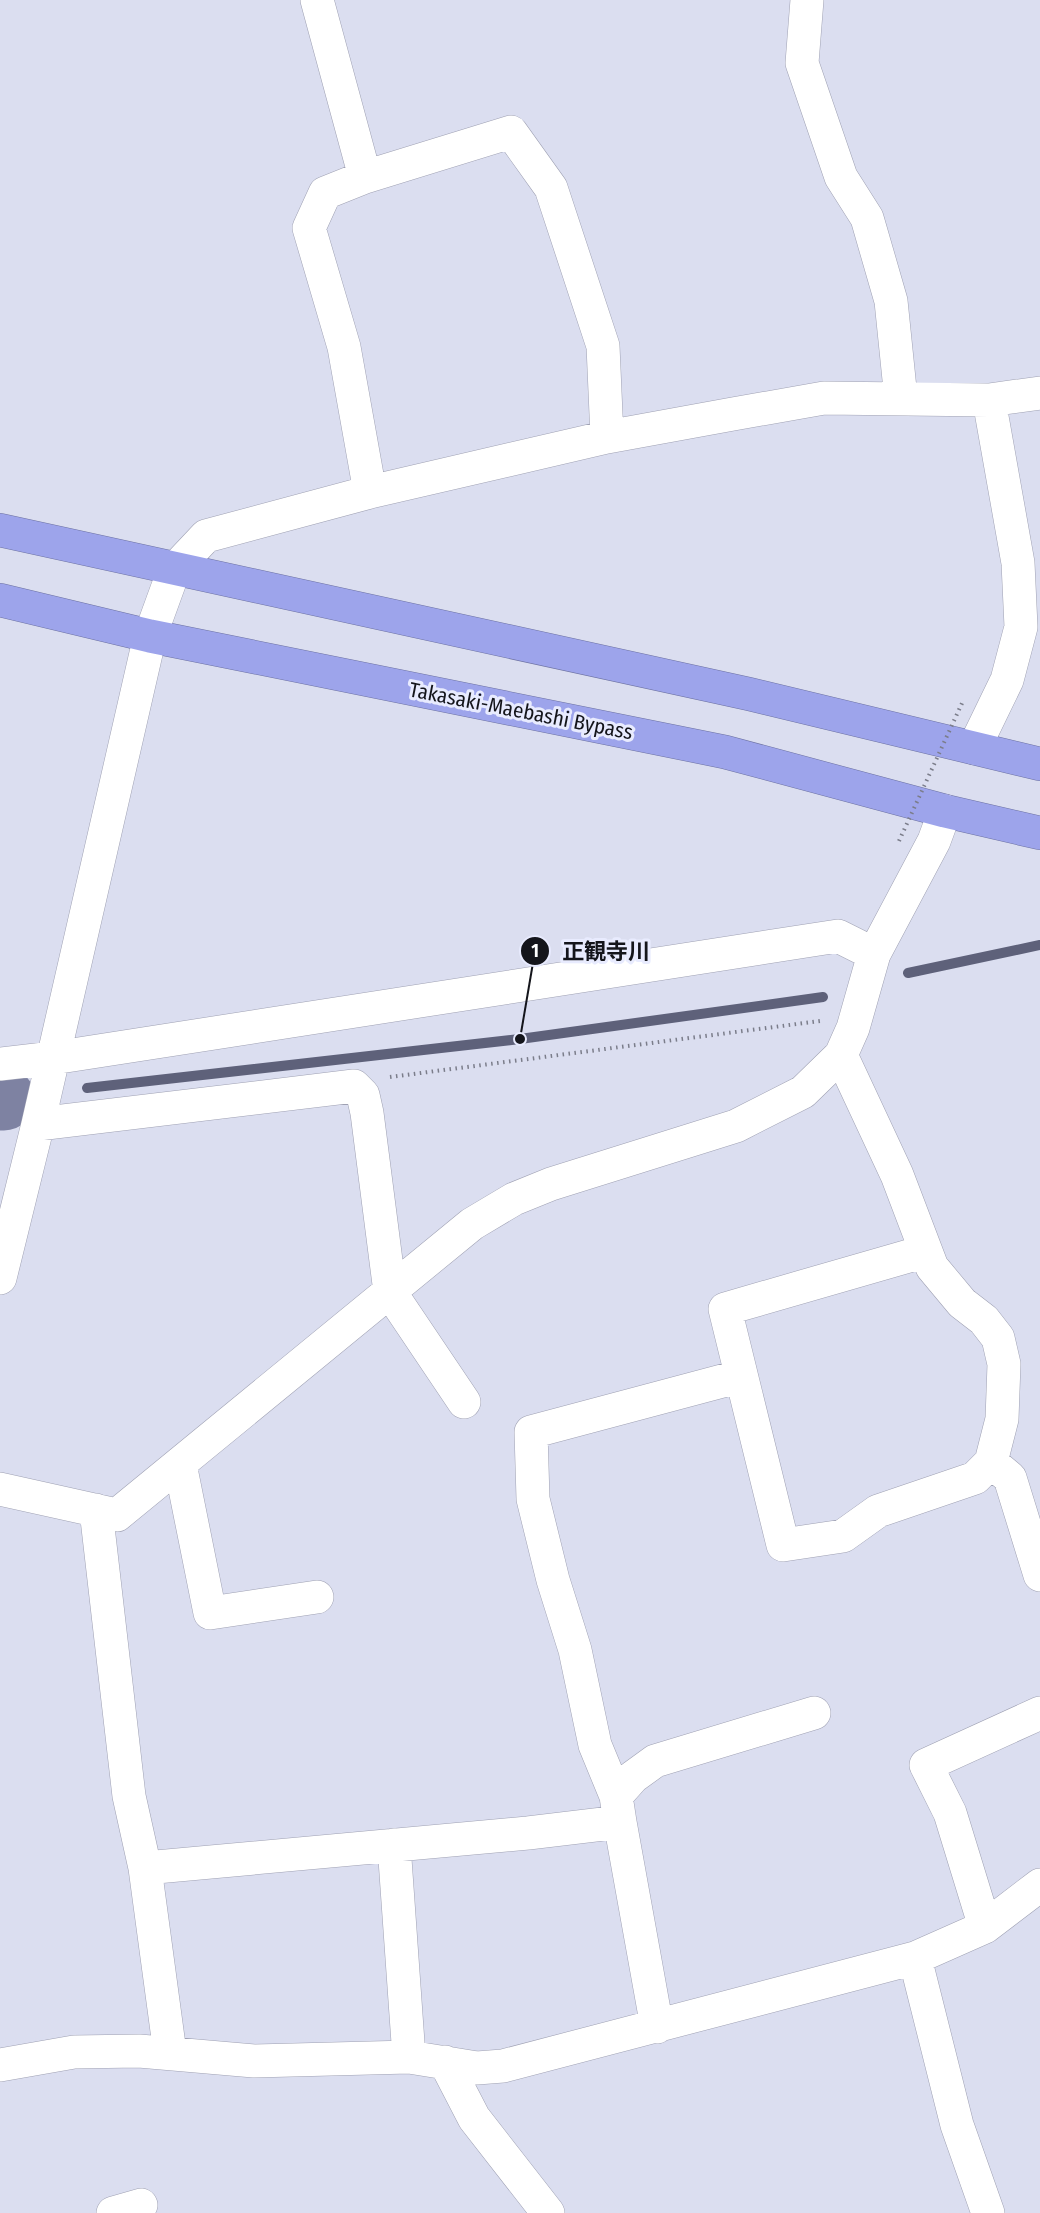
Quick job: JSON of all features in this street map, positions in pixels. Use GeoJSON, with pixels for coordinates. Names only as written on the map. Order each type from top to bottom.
{"type":"FeatureCollection","features":[{"type":"Feature","properties":{"kind":"highway"},"geometry":{"type":"LineString","coordinates":[[0,530],[174,570],[749,694],[1040,764]]}},
{"type":"Feature","properties":{"kind":"highway","name":"Takasaki-Maebashi Bypass"},"geometry":{"type":"LineString","coordinates":[[0,600],[150,636],[725,752],[945,811],[1040,833]]}},
{"type":"Feature","properties":{"kind":"street"},"geometry":{"type":"LineString","coordinates":[[317,0],[365,177]]}},
{"type":"Feature","properties":{"kind":"street"},"geometry":{"type":"LineString","coordinates":[[807,0],[802,63],[841,177],[867,218],[891,301],[901,399]]}},
{"type":"Feature","properties":{"kind":"street"},"geometry":{"type":"LineString","coordinates":[[370,492],[344,346],[309,228],[325,193],[365,177],[511,132],[551,189],[603,346],[607,437]]}},
{"type":"Feature","properties":{"kind":"street"},"geometry":{"type":"LineString","coordinates":[[0,1278],[38,1124],[150,636],[174,570],[206,536],[370,492],[607,437],[824,398],[988,400],[1040,393]]}},
{"type":"Feature","properties":{"kind":"street"},"geometry":{"type":"LineString","coordinates":[[974,748],[1007,680],[1022,627],[1018,562],[988,400]]}},
{"type":"Feature","properties":{"kind":"street"},"geometry":{"type":"LineString","coordinates":[[0,1489],[117,1515],[472,1224],[513,1199],[551,1184],[736,1126],[804,1092],[847,1042],[874,954],[934,841],[945,811]]}},
{"type":"Feature","properties":{"kind":"street"},"geometry":{"type":"LineString","coordinates":[[0,1064],[53,1058],[838,936],[874,954]]}},
{"type":"Feature","properties":{"kind":"street"},"geometry":{"type":"LineString","coordinates":[[847,1042],[897,1175],[926,1251],[932,1267],[962,1303],[984,1320],[998,1338],[1004,1364],[1002,1419],[991,1462],[975,1478],[878,1511],[843,1536],[783,1545],[725,1308],[926,1251]]}},
{"type":"Feature","properties":{"kind":"street"},"geometry":{"type":"LineString","coordinates":[[38,1124],[354,1086],[363,1095],[368,1113],[390,1292],[464,1402]]}},
{"type":"Feature","properties":{"kind":"street"},"geometry":{"type":"LineString","coordinates":[[657,2027],[618,1809],[595,1745],[575,1650],[553,1580],[533,1499],[531,1432],[741,1376]]}},
{"type":"Feature","properties":{"kind":"street"},"geometry":{"type":"LineString","coordinates":[[991,1462],[1010,1478],[1031,1517],[1040,1575]]}},
{"type":"Feature","properties":{"kind":"street"},"geometry":{"type":"LineString","coordinates":[[180,1464],[210,1613],[317,1597]]}},
{"type":"Feature","properties":{"kind":"street"},"geometry":{"type":"LineString","coordinates":[[96,1510],[129,1796],[145,1868],[170,2053]]}},
{"type":"Feature","properties":{"kind":"street"},"geometry":{"type":"LineString","coordinates":[[618,1809],[633,1777],[655,1761],[814,1713]]}},
{"type":"Feature","properties":{"kind":"street"},"geometry":{"type":"LineString","coordinates":[[985,1928],[950,1813],[926,1765],[1040,1713]]}},
{"type":"Feature","properties":{"kind":"street"},"geometry":{"type":"LineString","coordinates":[[145,1868],[394,1845],[618,1809]]}},
{"type":"Feature","properties":{"kind":"street"},"geometry":{"type":"LineString","coordinates":[[394,1845],[409,2057]]}},
{"type":"Feature","properties":{"kind":"street"},"geometry":{"type":"LineString","coordinates":[[0,2065],[74,2052],[139,2051],[254,2061],[409,2057],[477,2068],[503,2066],[915,1958],[985,1928],[1040,1885]]}},
{"type":"Feature","properties":{"kind":"street"},"geometry":{"type":"LineString","coordinates":[[915,1958],[957,2125],[988,2213]]}},
{"type":"Feature","properties":{"kind":"street"},"geometry":{"type":"LineString","coordinates":[[445,2062],[474,2118],[548,2213]]}},
{"type":"Feature","properties":{"kind":"path"},"geometry":{"type":"LineString","coordinates":[[899,841],[963,701]]}},
{"type":"Feature","properties":{"kind":"path"},"geometry":{"type":"LineString","coordinates":[[354,1086],[386,1078],[821,1021],[847,1042]]}},
{"type":"Feature","properties":{"kind":"waterway"},"geometry":{"type":"LineString","coordinates":[[908,973],[1040,945]]}},
{"type":"Feature","properties":{"kind":"waterway"},"geometry":{"type":"LineString","coordinates":[[87,1088],[520,1039],[823,997]]}},
{"type":"Feature","properties":{"kind":"place","name":"正観寺川"},"geometry":{"type":"Point","coordinates":[520,1039]}}]}
